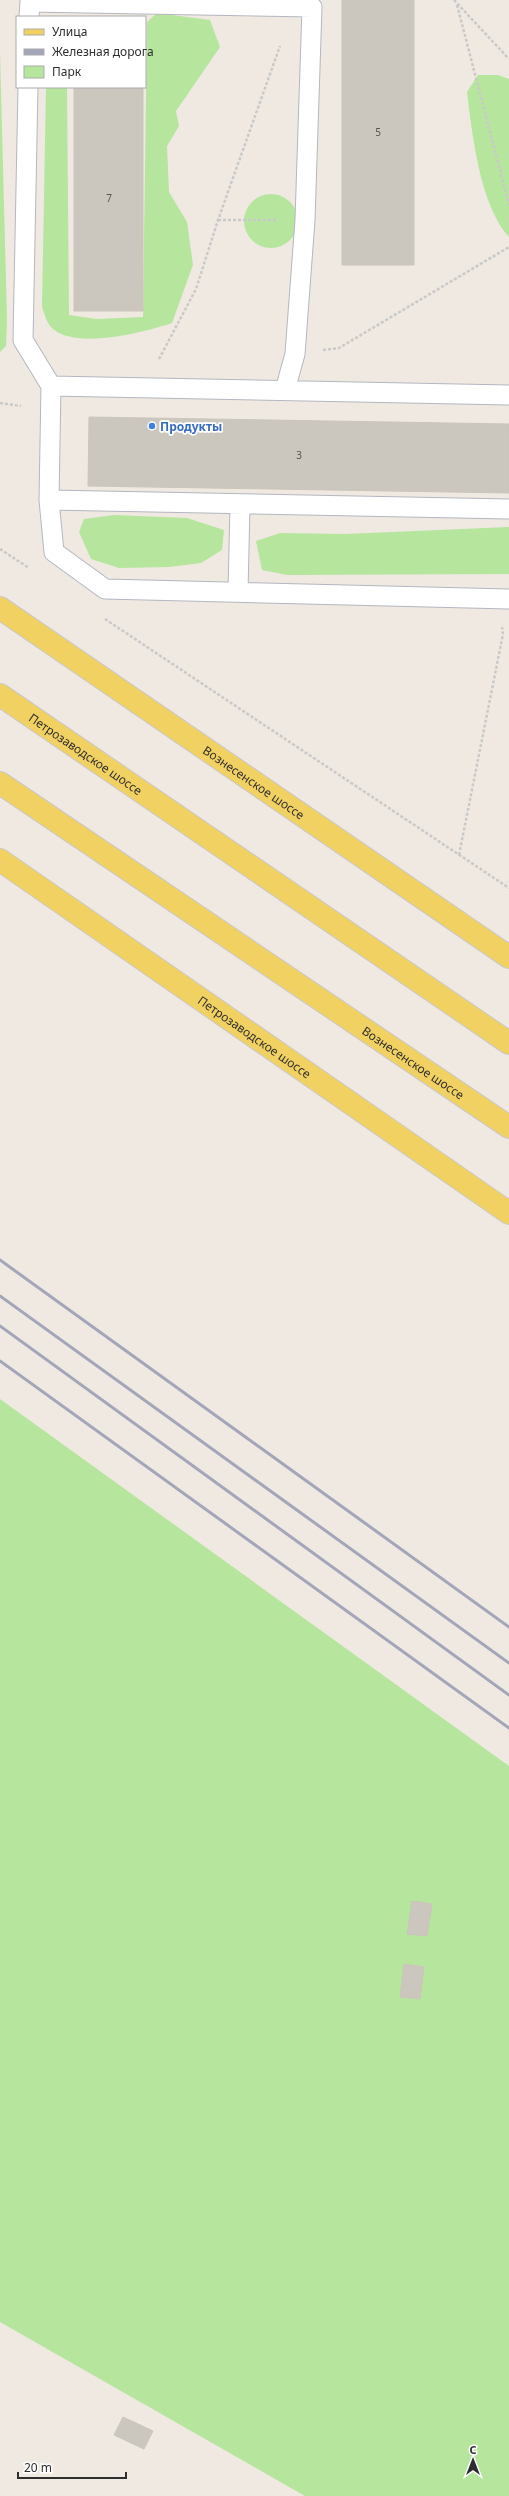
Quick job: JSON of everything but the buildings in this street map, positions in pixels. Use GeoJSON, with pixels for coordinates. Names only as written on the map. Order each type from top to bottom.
{"type":"FeatureCollection","features":[{"type":"Feature","properties":{"kind":"main road","name":"Вознесенское шоссе"},"geometry":{"type":"LineString","coordinates":[[0,608],[509,957]]}},
{"type":"Feature","properties":{"kind":"main road","name":"Петрозаводское шоссе"},"geometry":{"type":"LineString","coordinates":[[0,695],[509,1043]]}},
{"type":"Feature","properties":{"kind":"main road","name":"Вознесенское шоссе"},"geometry":{"type":"LineString","coordinates":[[0,783],[440,1081],[509,1126]]}},
{"type":"Feature","properties":{"kind":"main road","name":"Петрозаводское шоссе"},"geometry":{"type":"LineString","coordinates":[[0,860],[509,1213]]}},
{"type":"Feature","properties":{"kind":"lane"},"geometry":{"type":"LineString","coordinates":[[30,6],[312,7],[305,220],[295,354],[285,390]]}},
{"type":"Feature","properties":{"kind":"lane"},"geometry":{"type":"LineString","coordinates":[[28,88],[23,340],[51,386],[49,500],[54,552],[105,589],[504,599]]}},
{"type":"Feature","properties":{"kind":"lane"},"geometry":{"type":"LineString","coordinates":[[51,386],[509,395]]}},
{"type":"Feature","properties":{"kind":"lane"},"geometry":{"type":"LineString","coordinates":[[49,500],[240,505],[509,509]]}},
{"type":"Feature","properties":{"kind":"lane"},"geometry":{"type":"LineString","coordinates":[[238,592],[240,505]]}},
{"type":"Feature","properties":{"kind":"path"},"geometry":{"type":"LineString","coordinates":[[454,0],[457,5],[509,59]]}},
{"type":"Feature","properties":{"kind":"path"},"geometry":{"type":"LineString","coordinates":[[457,5],[509,205]]}},
{"type":"Feature","properties":{"kind":"path"},"geometry":{"type":"LineString","coordinates":[[143,388],[196,289],[218,220],[281,44]]}},
{"type":"Feature","properties":{"kind":"path"},"geometry":{"type":"LineString","coordinates":[[218,220],[305,220]]}},
{"type":"Feature","properties":{"kind":"path"},"geometry":{"type":"LineString","coordinates":[[295,354],[339,348],[509,247]]}},
{"type":"Feature","properties":{"kind":"path"},"geometry":{"type":"LineString","coordinates":[[0,549],[33,571]]}},
{"type":"Feature","properties":{"kind":"path"},"geometry":{"type":"LineString","coordinates":[[458,855],[503,634],[504,599]]}},
{"type":"Feature","properties":{"kind":"path"},"geometry":{"type":"LineString","coordinates":[[100,615],[509,888]]}},
{"type":"Feature","properties":{"kind":"green space"},"geometry":{"type":"Polygon","coordinates":[[[157,13],[210,20],[220,47],[176,111],[179,126],[167,146],[169,192],[187,222],[193,265],[172,323],[128,335],[92,339],[75,338],[61,334],[51,327],[42,307],[46,88],[67,88],[69,315],[97,319],[143,317],[147,22],[157,13]]]}},
{"type":"Feature","properties":{"kind":"green space"},"geometry":{"type":"Polygon","coordinates":[[[0,52],[7,320],[6,346],[0,352],[0,52]]]}},
{"type":"Feature","properties":{"kind":"green space"},"geometry":{"type":"Polygon","coordinates":[[[478,75],[498,75],[509,79],[509,237],[499,224],[491,207],[484,188],[475,148],[467,92],[478,75]]]}},
{"type":"Feature","properties":{"kind":"green space"},"geometry":{"type":"Polygon","coordinates":[[[271,194],[281,196],[290,202],[296,211],[298,221],[296,231],[290,240],[281,246],[271,248],[261,246],[252,240],[246,231],[244,221],[246,211],[252,202],[261,196],[271,194]]]}},
{"type":"Feature","properties":{"kind":"green space"},"geometry":{"type":"Polygon","coordinates":[[[114,515],[187,518],[224,530],[222,550],[201,563],[169,567],[119,568],[91,559],[79,532],[84,519],[114,515]]]}},
{"type":"Feature","properties":{"kind":"green space"},"geometry":{"type":"Polygon","coordinates":[[[509,527],[509,574],[287,575],[262,570],[256,541],[280,533],[345,534],[509,527]]]}},
{"type":"Feature","properties":{"kind":"green space"},"geometry":{"type":"Polygon","coordinates":[[[0,1399],[509,1766],[509,2496],[305,2496],[0,2322],[0,1399]]]}},
{"type":"Feature","properties":{"kind":"railway"},"geometry":{"type":"LineString","coordinates":[[0,1260],[509,1627]]}},
{"type":"Feature","properties":{"kind":"railway"},"geometry":{"type":"LineString","coordinates":[[0,1296],[509,1663]]}},
{"type":"Feature","properties":{"kind":"railway"},"geometry":{"type":"LineString","coordinates":[[0,1326],[509,1695]]}},
{"type":"Feature","properties":{"kind":"railway"},"geometry":{"type":"LineString","coordinates":[[0,1361],[509,1728]]}},
{"type":"Feature","properties":{"kind":"place","name":"Продукты"},"geometry":{"type":"Point","coordinates":[152,426]}}]}
